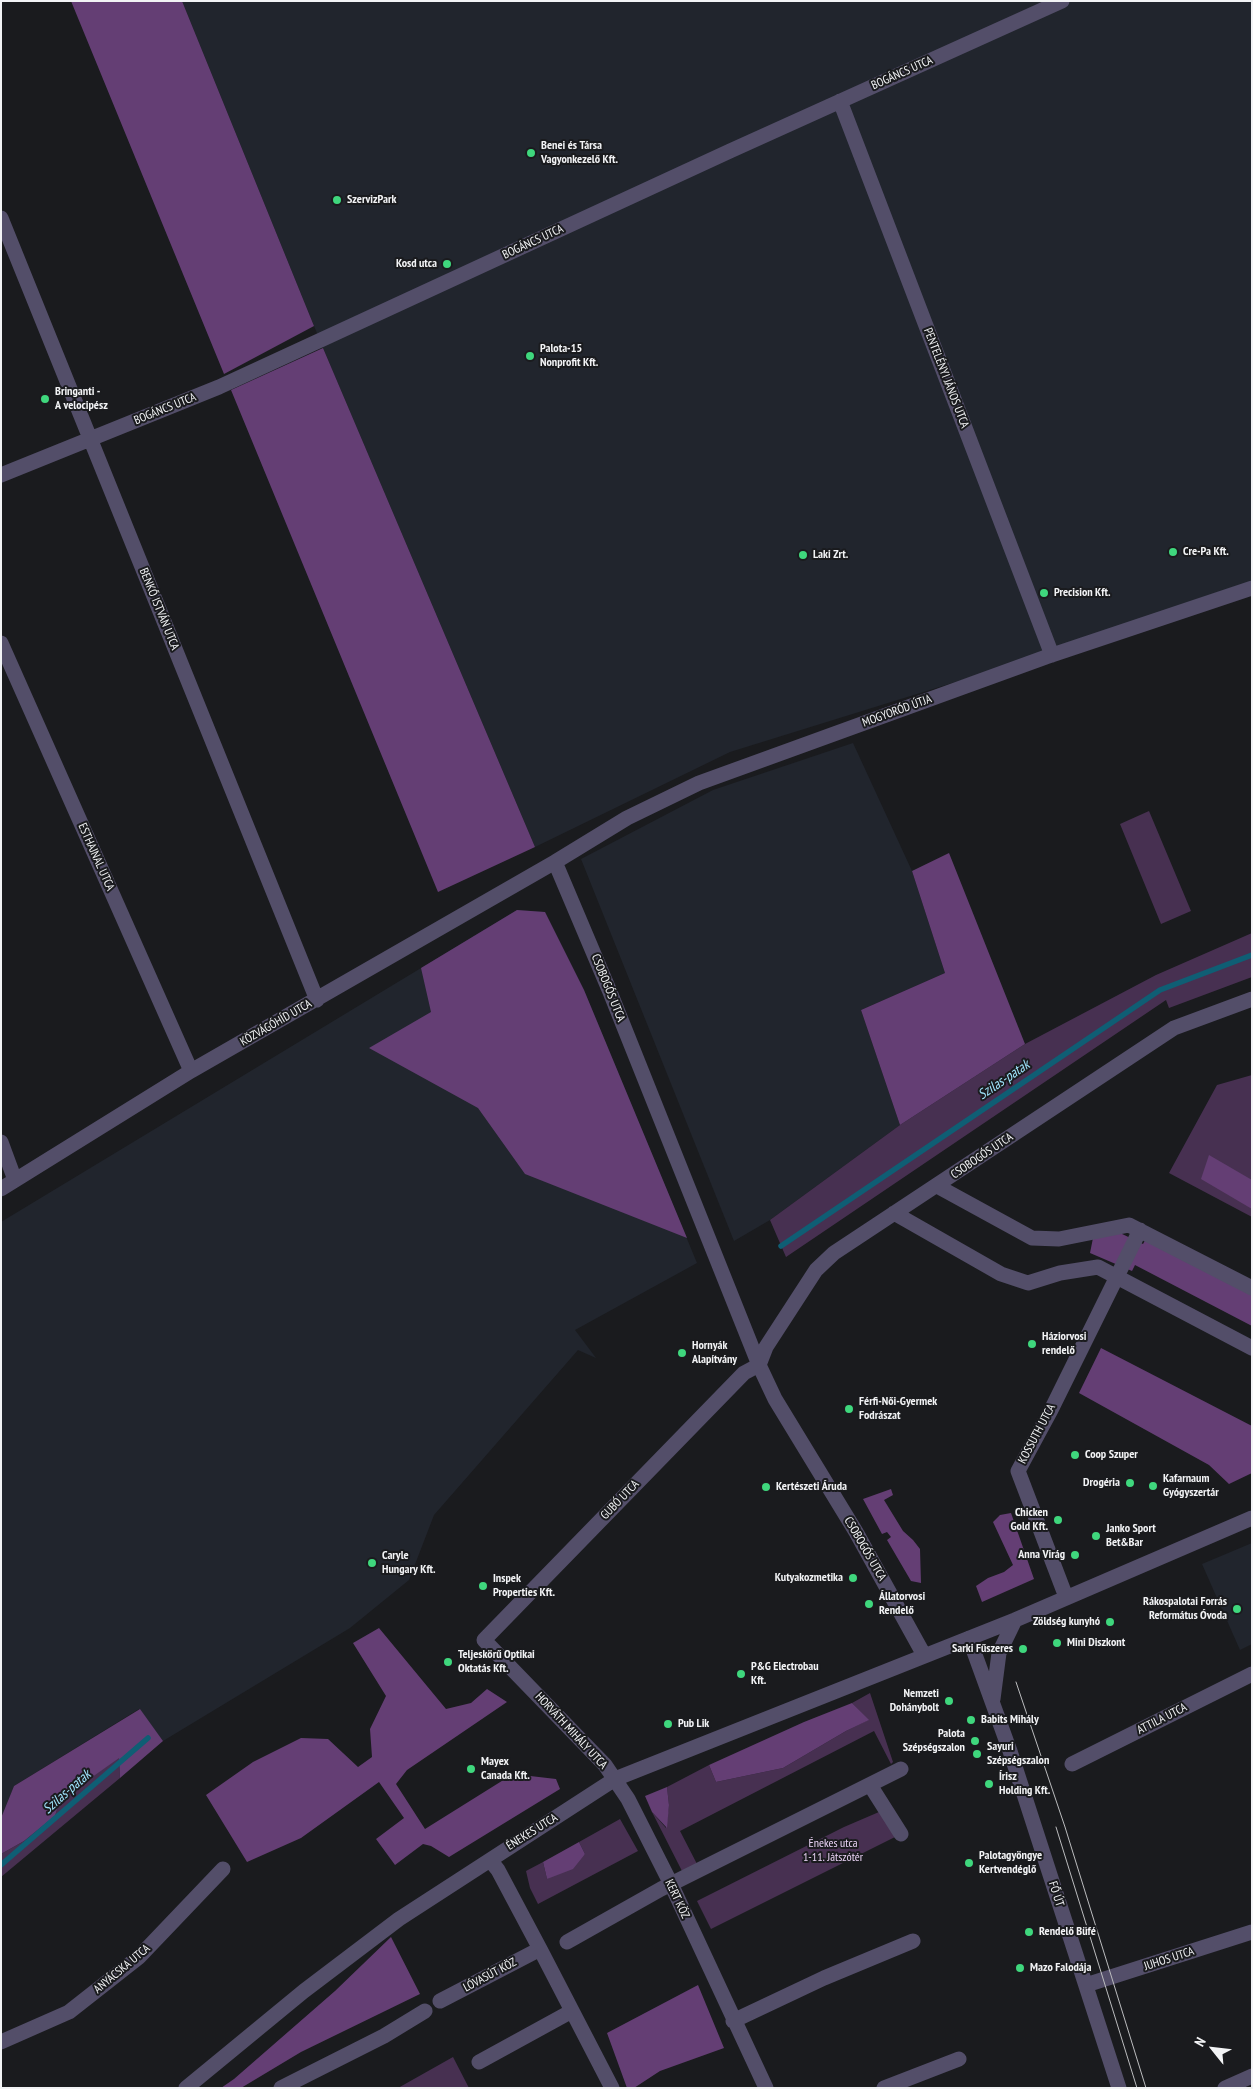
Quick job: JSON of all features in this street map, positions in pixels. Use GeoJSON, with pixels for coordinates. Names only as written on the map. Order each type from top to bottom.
{"type":"FeatureCollection","features":[{"type":"Feature","properties":{"kind":"street","name":"BOGÁNCS UTCA"},"geometry":{"type":"LineString","coordinates":[[1,475],[219,387],[840,101],[1062,1]]}},
{"type":"Feature","properties":{"kind":"street","name":"PENTELÉNYI JÁNOS UTCA"},"geometry":{"type":"LineString","coordinates":[[840,101],[1052,655]]}},
{"type":"Feature","properties":{"kind":"street","name":"BENKŐ ISTVÁN UTCA"},"geometry":{"type":"LineString","coordinates":[[1,218],[316,1000]]}},
{"type":"Feature","properties":{"kind":"street","name":"MOGYORÓD ÚTJA"},"geometry":{"type":"LineString","coordinates":[[555,862],[627,818],[699,783],[1052,655],[1252,588]]}},
{"type":"Feature","properties":{"kind":"street","name":"ESTHAJNAL UTCA"},"geometry":{"type":"LineString","coordinates":[[1,643],[191,1071]]}},
{"type":"Feature","properties":{"kind":"street","name":"KÖZVÁGÓHÍD UTCA"},"geometry":{"type":"LineString","coordinates":[[1,1189],[191,1071],[555,862]]}},
{"type":"Feature","properties":{"kind":"street","name":"CSOBOGÓS UTCA"},"geometry":{"type":"LineString","coordinates":[[555,862],[610,992],[759,1365],[775,1399],[856,1532],[924,1655]]}},
{"type":"Feature","properties":{"kind":"street","name":"CSOBOGÓS UTCA"},"geometry":{"type":"LineString","coordinates":[[759,1365],[766,1347],[816,1270],[834,1253],[1174,1028],[1252,999]]}},
{"type":"Feature","properties":{"kind":"street"},"geometry":{"type":"LineString","coordinates":[[1,1142],[16,1180]]}},
{"type":"Feature","properties":{"kind":"street"},"geometry":{"type":"LineString","coordinates":[[937,1186],[1032,1238],[1059,1239],[1129,1225],[1252,1288]]}},
{"type":"Feature","properties":{"kind":"street"},"geometry":{"type":"LineString","coordinates":[[894,1213],[1001,1274],[1028,1283],[1060,1273],[1098,1267],[1252,1348]]}},
{"type":"Feature","properties":{"kind":"street","name":"KOSSUTH UTCA"},"geometry":{"type":"LineString","coordinates":[[1066,1597],[1018,1471],[1062,1388],[1140,1230]]}},
{"type":"Feature","properties":{"kind":"street","name":"GUBÓ UTCA"},"geometry":{"type":"LineString","coordinates":[[484,1640],[744,1373],[759,1365]]}},
{"type":"Feature","properties":{"kind":"street"},"geometry":{"type":"LineString","coordinates":[[924,1655],[1015,1620],[1252,1518]]}},
{"type":"Feature","properties":{"kind":"street","name":"FŐ ÚT"},"geometry":{"type":"LineString","coordinates":[[992,1700],[999,1654],[1015,1620]]}},
{"type":"Feature","properties":{"kind":"street","name":"FŐ ÚT"},"geometry":{"type":"LineString","coordinates":[[969,1638],[992,1700],[1120,2088]]}},
{"type":"Feature","properties":{"kind":"street","name":"HORVÁTH MIHÁLY UTCA"},"geometry":{"type":"LineString","coordinates":[[484,1640],[605,1765],[616,1780]]}},
{"type":"Feature","properties":{"kind":"street","name":"ÉNEKES UTCA"},"geometry":{"type":"LineString","coordinates":[[186,2088],[304,1990],[399,1918],[616,1780],[924,1655]]}},
{"type":"Feature","properties":{"kind":"street","name":"ATTILA UTCA"},"geometry":{"type":"LineString","coordinates":[[1072,1764],[1252,1674]]}},
{"type":"Feature","properties":{"kind":"street"},"geometry":{"type":"LineString","coordinates":[[567,1942],[671,1884],[902,1769]]}},
{"type":"Feature","properties":{"kind":"street","name":"KERT KÖZ"},"geometry":{"type":"LineString","coordinates":[[616,1780],[628,1799],[671,1884],[733,2021],[766,2088]]}},
{"type":"Feature","properties":{"kind":"street"},"geometry":{"type":"LineString","coordinates":[[870,1785],[901,1834]]}},
{"type":"Feature","properties":{"kind":"street"},"geometry":{"type":"LineString","coordinates":[[490,1860],[498,1870],[611,2087]]}},
{"type":"Feature","properties":{"kind":"street","name":"ANYÁCSKA UTCA"},"geometry":{"type":"LineString","coordinates":[[1,2042],[69,2012],[139,1957],[223,1869]]}},
{"type":"Feature","properties":{"kind":"street","name":"JUHOS UTCA"},"geometry":{"type":"LineString","coordinates":[[1086,1985],[1252,1932]]}},
{"type":"Feature","properties":{"kind":"street"},"geometry":{"type":"LineString","coordinates":[[733,2021],[824,1978],[913,1941]]}},
{"type":"Feature","properties":{"kind":"street","name":"LÓVASÚT KÖZ"},"geometry":{"type":"LineString","coordinates":[[440,2001],[540,1949]]}},
{"type":"Feature","properties":{"kind":"street"},"geometry":{"type":"LineString","coordinates":[[282,2088],[384,2036],[425,2011]]}},
{"type":"Feature","properties":{"kind":"street"},"geometry":{"type":"LineString","coordinates":[[479,2062],[572,2011]]}},
{"type":"Feature","properties":{"kind":"street"},"geometry":{"type":"LineString","coordinates":[[884,2088],[959,2059]]}},
{"type":"Feature","properties":{"kind":"street"},"geometry":{"type":"LineString","coordinates":[[1224,2088],[1252,2076]]}},
{"type":"Feature","properties":{"kind":"shaded area"},"geometry":{"type":"Polygon","coordinates":[[[71,1],[182,1],[314,326],[224,374],[71,1]]]}},
{"type":"Feature","properties":{"kind":"shaded area"},"geometry":{"type":"Polygon","coordinates":[[[182,1],[1252,1],[1252,590],[730,752],[535,847],[323,348],[182,1]]]}},
{"type":"Feature","properties":{"kind":"shaded area"},"geometry":{"type":"Polygon","coordinates":[[[323,348],[535,847],[438,892],[231,390],[323,348]]]}},
{"type":"Feature","properties":{"kind":"shaded area"},"geometry":{"type":"Polygon","coordinates":[[[853,743],[912,871],[945,973],[861,1010],[900,1125],[770,1220],[734,1241],[581,859],[713,790],[853,743]]]}},
{"type":"Feature","properties":{"kind":"shaded area"},"geometry":{"type":"Polygon","coordinates":[[[949,853],[1025,1044],[900,1125],[861,1010],[945,973],[912,871],[949,853]]]}},
{"type":"Feature","properties":{"kind":"shaded area"},"geometry":{"type":"Polygon","coordinates":[[[517,910],[545,912],[584,990],[697,1263],[575,1330],[596,1358],[578,1350],[434,1515],[409,1580],[350,1628],[163,1741],[139,1709],[14,1786],[1,1818],[1,1222],[517,910]]]}},
{"type":"Feature","properties":{"kind":"shaded area"},"geometry":{"type":"Polygon","coordinates":[[[517,910],[545,912],[584,990],[687,1238],[525,1174],[478,1108],[369,1048],[431,1012],[421,968],[517,910]]]}},
{"type":"Feature","properties":{"kind":"shaded area"},"geometry":{"type":"Polygon","coordinates":[[[1209,1155],[1252,1180],[1252,1209],[1201,1179],[1209,1155]]]}},
{"type":"Feature","properties":{"kind":"shaded area"},"geometry":{"type":"Polygon","coordinates":[[[1120,1233],[1143,1244],[1147,1237],[1252,1295],[1252,1326],[1135,1265],[1132,1271],[1090,1253],[1093,1238],[1120,1233]]]}},
{"type":"Feature","properties":{"kind":"shaded area"},"geometry":{"type":"Polygon","coordinates":[[[1101,1348],[1252,1426],[1252,1473],[1229,1484],[1209,1465],[1079,1393],[1101,1348]]]}},
{"type":"Feature","properties":{"kind":"shaded area"},"geometry":{"type":"Polygon","coordinates":[[[891,1489],[893,1495],[884,1500],[903,1531],[920,1549],[921,1583],[911,1581],[887,1540],[891,1537],[887,1532],[882,1534],[863,1499],[891,1489]]]}},
{"type":"Feature","properties":{"kind":"shaded area"},"geometry":{"type":"Polygon","coordinates":[[[1011,1513],[1034,1579],[982,1602],[976,1586],[988,1578],[1004,1572],[1013,1565],[993,1522],[1000,1515],[1011,1513]]]}},
{"type":"Feature","properties":{"kind":"shaded area","name":"Rákospalotai Forrás Református Óvoda"},"geometry":{"type":"Polygon","coordinates":[[[1252,1543],[1252,1644],[1240,1650],[1202,1564],[1252,1543]]]}},
{"type":"Feature","properties":{"kind":"shaded area"},"geometry":{"type":"Polygon","coordinates":[[[379,1628],[446,1709],[471,1703],[487,1689],[507,1702],[407,1770],[396,1784],[425,1829],[513,1774],[556,1779],[560,1789],[449,1857],[431,1846],[423,1844],[395,1865],[376,1839],[404,1818],[379,1782],[301,1838],[247,1862],[206,1795],[253,1762],[301,1738],[328,1739],[358,1767],[372,1757],[370,1729],[386,1696],[353,1643],[379,1628]]]}},
{"type":"Feature","properties":{"kind":"shaded area"},"geometry":{"type":"Polygon","coordinates":[[[852,1703],[869,1720],[846,1731],[783,1768],[716,1782],[709,1765],[804,1722],[852,1703]]]}},
{"type":"Feature","properties":{"kind":"shaded area"},"geometry":{"type":"Polygon","coordinates":[[[140,1709],[163,1741],[120,1778],[119,1758],[60,1800],[55,1816],[24,1841],[1,1854],[1,1818],[14,1786],[140,1709]]]}},
{"type":"Feature","properties":{"kind":"shaded area"},"geometry":{"type":"Polygon","coordinates":[[[667,1787],[669,1805],[667,1828],[652,1812],[645,1796],[667,1787]]]}},
{"type":"Feature","properties":{"kind":"shaded area"},"geometry":{"type":"Polygon","coordinates":[[[579,1842],[585,1854],[573,1869],[547,1879],[543,1862],[579,1842]]]}},
{"type":"Feature","properties":{"kind":"shaded area"},"geometry":{"type":"Polygon","coordinates":[[[391,1937],[420,1994],[301,2052],[241,2088],[221,2088],[234,2079],[335,1991],[391,1937]]]}},
{"type":"Feature","properties":{"kind":"shaded area"},"geometry":{"type":"Polygon","coordinates":[[[698,1985],[724,2048],[660,2071],[634,2088],[627,2088],[607,2033],[698,1985]]]}},
{"type":"Feature","properties":{"kind":"green space"},"geometry":{"type":"Polygon","coordinates":[[[1149,811],[1191,911],[1161,924],[1120,824],[1149,811]]]}},
{"type":"Feature","properties":{"kind":"green space"},"geometry":{"type":"Polygon","coordinates":[[[1252,933],[1252,977],[1169,1008],[1166,1000],[786,1257],[770,1220],[900,1125],[1025,1044],[1156,975],[1252,933]]]}},
{"type":"Feature","properties":{"kind":"green space"},"geometry":{"type":"Polygon","coordinates":[[[1252,1075],[1252,1217],[1169,1173],[1217,1085],[1252,1075]]]}},
{"type":"Feature","properties":{"kind":"green space"},"geometry":{"type":"Polygon","coordinates":[[[870,1693],[893,1762],[891,1764],[874,1731],[680,1831],[697,1864],[682,1871],[652,1812],[666,1828],[669,1805],[667,1787],[709,1765],[716,1782],[783,1768],[868,1720],[852,1703],[870,1693]]]}},
{"type":"Feature","properties":{"kind":"green space"},"geometry":{"type":"Polygon","coordinates":[[[119,1757],[120,1778],[1,1877],[1,1854],[24,1841],[55,1816],[60,1800],[119,1757]]]}},
{"type":"Feature","properties":{"kind":"green space","name":"Énekes utca 1-11. Játszótér"},"geometry":{"type":"Polygon","coordinates":[[[886,1809],[901,1834],[711,1929],[697,1901],[844,1827],[886,1809]]]}},
{"type":"Feature","properties":{"kind":"green space"},"geometry":{"type":"Polygon","coordinates":[[[620,1819],[638,1851],[538,1904],[530,1888],[526,1871],[543,1862],[547,1879],[585,1854],[579,1842],[620,1819]]]}},
{"type":"Feature","properties":{"kind":"green space"},"geometry":{"type":"Polygon","coordinates":[[[453,2057],[469,2088],[398,2088],[453,2057]]]}},
{"type":"Feature","properties":{"kind":"waterway","name":"Szilas-patak"},"geometry":{"type":"LineString","coordinates":[[781,1246],[1160,990],[1252,955]]}},
{"type":"Feature","properties":{"kind":"waterway","name":"Szilas-patak"},"geometry":{"type":"LineString","coordinates":[[1,1865],[148,1738]]}},
{"type":"Feature","properties":{"kind":"tram line"},"geometry":{"type":"LineString","coordinates":[[1016,1682],[1065,1827],[1146,2088]]}},
{"type":"Feature","properties":{"kind":"tram line"},"geometry":{"type":"LineString","coordinates":[[1056,1827],[1137,2088]]}},
{"type":"Feature","properties":{"kind":"place","name":"Benei és Társa Vagyonkezelő Kft."},"geometry":{"type":"Point","coordinates":[531,153]}},
{"type":"Feature","properties":{"kind":"place","name":"SzervizPark"},"geometry":{"type":"Point","coordinates":[337,200]}},
{"type":"Feature","properties":{"kind":"place","name":"Kosd utca"},"geometry":{"type":"Point","coordinates":[447,264]}},
{"type":"Feature","properties":{"kind":"place","name":"Palota-15 Nonprofit Kft."},"geometry":{"type":"Point","coordinates":[530,356]}},
{"type":"Feature","properties":{"kind":"place","name":"Bringanti - A velocipész"},"geometry":{"type":"Point","coordinates":[45,399]}},
{"type":"Feature","properties":{"kind":"place","name":"Cre-Pa Kft."},"geometry":{"type":"Point","coordinates":[1173,552]}},
{"type":"Feature","properties":{"kind":"place","name":"Laki Zrt."},"geometry":{"type":"Point","coordinates":[803,555]}},
{"type":"Feature","properties":{"kind":"place","name":"Precision Kft."},"geometry":{"type":"Point","coordinates":[1044,593]}},
{"type":"Feature","properties":{"kind":"place","name":"Háziorvosi rendelő"},"geometry":{"type":"Point","coordinates":[1032,1344]}},
{"type":"Feature","properties":{"kind":"place","name":"Hornyák Alapítvány"},"geometry":{"type":"Point","coordinates":[682,1353]}},
{"type":"Feature","properties":{"kind":"place","name":"Férfi-Női-Gyermek Fodrászat"},"geometry":{"type":"Point","coordinates":[849,1409]}},
{"type":"Feature","properties":{"kind":"place","name":"Coop Szuper"},"geometry":{"type":"Point","coordinates":[1075,1455]}},
{"type":"Feature","properties":{"kind":"place","name":"Drogéria"},"geometry":{"type":"Point","coordinates":[1130,1483]}},
{"type":"Feature","properties":{"kind":"place","name":"Kafarnaum Gyógyszertár"},"geometry":{"type":"Point","coordinates":[1153,1486]}},
{"type":"Feature","properties":{"kind":"place","name":"Kertészeti Áruda"},"geometry":{"type":"Point","coordinates":[766,1487]}},
{"type":"Feature","properties":{"kind":"place","name":"Chicken Gold Kft."},"geometry":{"type":"Point","coordinates":[1058,1520]}},
{"type":"Feature","properties":{"kind":"place","name":"Janko Sport Bet&Bar"},"geometry":{"type":"Point","coordinates":[1096,1536]}},
{"type":"Feature","properties":{"kind":"place","name":"Anna Virág"},"geometry":{"type":"Point","coordinates":[1075,1555]}},
{"type":"Feature","properties":{"kind":"place","name":"Caryle Hungary Kft."},"geometry":{"type":"Point","coordinates":[372,1563]}},
{"type":"Feature","properties":{"kind":"place","name":"Kutyakozmetika"},"geometry":{"type":"Point","coordinates":[853,1578]}},
{"type":"Feature","properties":{"kind":"place","name":"Inspek Properties Kft."},"geometry":{"type":"Point","coordinates":[483,1586]}},
{"type":"Feature","properties":{"kind":"place","name":"Állatorvosi Rendelő"},"geometry":{"type":"Point","coordinates":[869,1604]}},
{"type":"Feature","properties":{"kind":"place","name":"Rákospalotai Forrás Református Óvoda"},"geometry":{"type":"Point","coordinates":[1237,1609]}},
{"type":"Feature","properties":{"kind":"place","name":"Zöldség kunyhó"},"geometry":{"type":"Point","coordinates":[1110,1622]}},
{"type":"Feature","properties":{"kind":"place","name":"Mini Diszkont"},"geometry":{"type":"Point","coordinates":[1057,1643]}},
{"type":"Feature","properties":{"kind":"place","name":"Sarki Fűszeres"},"geometry":{"type":"Point","coordinates":[1023,1649]}},
{"type":"Feature","properties":{"kind":"place","name":"Teljeskörű Optikai Oktatás Kft."},"geometry":{"type":"Point","coordinates":[448,1662]}},
{"type":"Feature","properties":{"kind":"place","name":"P&G Electrobau Kft."},"geometry":{"type":"Point","coordinates":[741,1674]}},
{"type":"Feature","properties":{"kind":"place","name":"Nemzeti Dohánybolt"},"geometry":{"type":"Point","coordinates":[949,1701]}},
{"type":"Feature","properties":{"kind":"place","name":"Babits Mihály"},"geometry":{"type":"Point","coordinates":[971,1720]}},
{"type":"Feature","properties":{"kind":"place","name":"Pub Lik"},"geometry":{"type":"Point","coordinates":[668,1724]}},
{"type":"Feature","properties":{"kind":"place","name":"Palota Szépségszalon"},"geometry":{"type":"Point","coordinates":[975,1741]}},
{"type":"Feature","properties":{"kind":"place","name":"Sayuri Szépségszalon"},"geometry":{"type":"Point","coordinates":[977,1754]}},
{"type":"Feature","properties":{"kind":"place","name":"Mayex Canada Kft."},"geometry":{"type":"Point","coordinates":[471,1769]}},
{"type":"Feature","properties":{"kind":"place","name":"Írisz Holding Kft."},"geometry":{"type":"Point","coordinates":[989,1784]}},
{"type":"Feature","properties":{"kind":"place","name":"Palotagyöngye Kertvendéglő"},"geometry":{"type":"Point","coordinates":[969,1863]}},
{"type":"Feature","properties":{"kind":"place","name":"Rendelő Büfé"},"geometry":{"type":"Point","coordinates":[1029,1932]}},
{"type":"Feature","properties":{"kind":"place","name":"Mazo Falodája"},"geometry":{"type":"Point","coordinates":[1020,1968]}}]}
